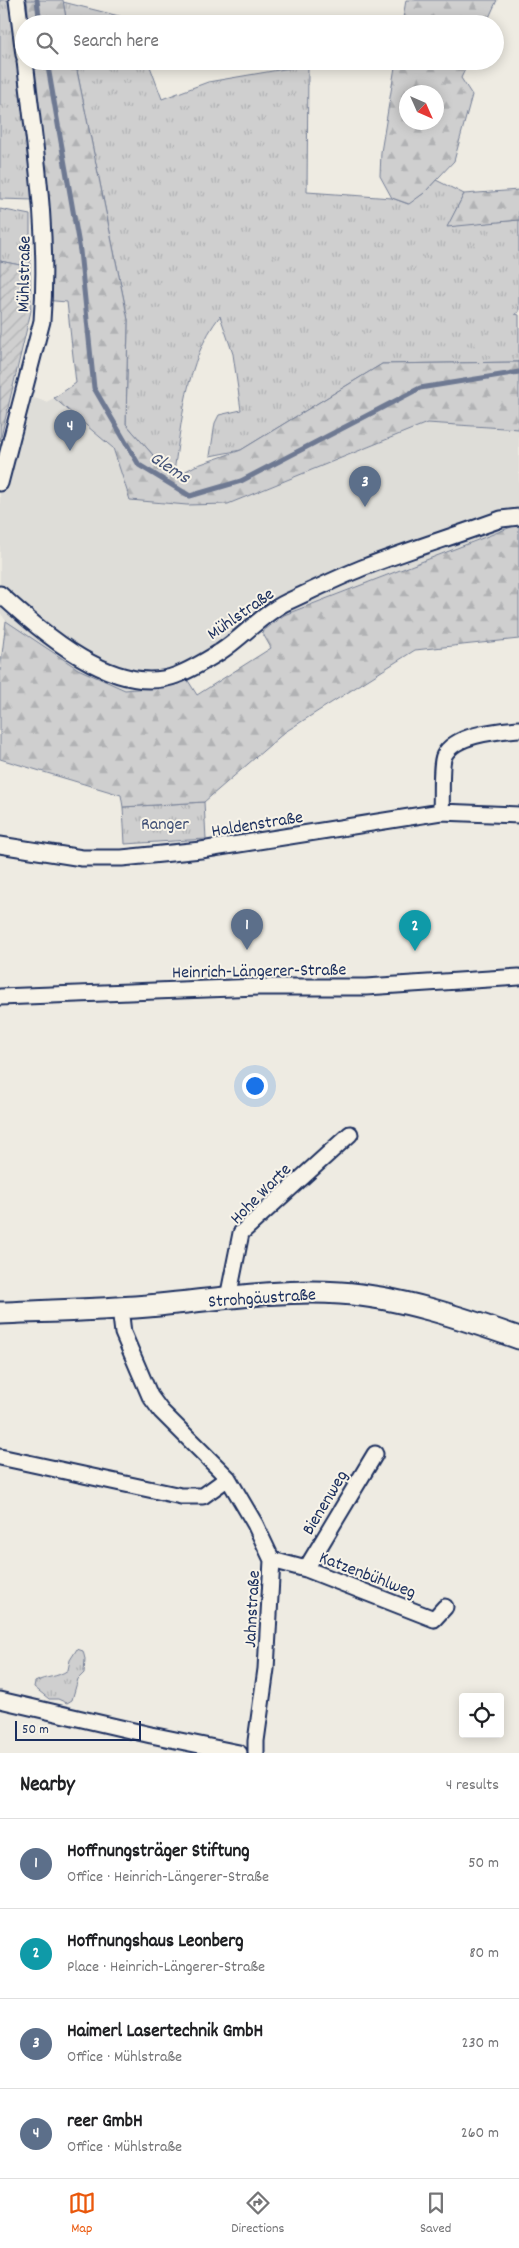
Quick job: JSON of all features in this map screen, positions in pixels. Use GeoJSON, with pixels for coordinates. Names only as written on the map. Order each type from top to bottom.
{"type":"FeatureCollection","features":[{"type":"Feature","properties":{"kind":"main road","name":"Strohgäustraße"},"geometry":{"type":"LineString","coordinates":[[0,1313],[120,1308],[289,1292],[366,1296],[432,1311],[519,1338]]}},
{"type":"Feature","properties":{"kind":"street"},"geometry":{"type":"LineString","coordinates":[[17,0],[19,15]]}},
{"type":"Feature","properties":{"kind":"street","name":"Mühlstraße"},"geometry":{"type":"LineString","coordinates":[[0,483],[42,321],[42,209],[25,70]]}},
{"type":"Feature","properties":{"kind":"street","name":"Mühlstraße"},"geometry":{"type":"LineString","coordinates":[[0,594],[25,617],[63,645],[103,670],[128,679],[155,680],[176,676],[220,652],[284,604],[361,568],[501,519],[519,517]]}},
{"type":"Feature","properties":{"kind":"street"},"geometry":{"type":"LineString","coordinates":[[442,812],[444,757],[456,742],[493,732],[519,729]]}},
{"type":"Feature","properties":{"kind":"street","name":"Haldenstraße"},"geometry":{"type":"LineString","coordinates":[[0,845],[82,858],[122,858],[202,850],[442,812],[519,815]]}},
{"type":"Feature","properties":{"kind":"street","name":"Heinrich-Längerer-Straße"},"geometry":{"type":"LineString","coordinates":[[0,997],[258,987],[366,987],[519,977]]}},
{"type":"Feature","properties":{"kind":"street","name":"Hohe Warte"},"geometry":{"type":"LineString","coordinates":[[228,1298],[241,1233],[350,1134]]}},
{"type":"Feature","properties":{"kind":"street","name":"Jahnstraße"},"geometry":{"type":"LineString","coordinates":[[120,1308],[122,1330],[150,1396],[161,1412],[228,1478],[255,1524],[272,1560],[266,1669],[256,1753]]}},
{"type":"Feature","properties":{"kind":"street","name":"Bienenweg"},"geometry":{"type":"LineString","coordinates":[[306,1569],[375,1454]]}},
{"type":"Feature","properties":{"kind":"street"},"geometry":{"type":"LineString","coordinates":[[0,1457],[180,1496],[203,1496],[228,1478]]}},
{"type":"Feature","properties":{"kind":"street","name":"Katzenbühlweg"},"geometry":{"type":"LineString","coordinates":[[272,1560],[306,1569],[434,1619],[445,1607]]}},
{"type":"Feature","properties":{"kind":"street"},"geometry":{"type":"LineString","coordinates":[[0,1700],[239,1753]]}},
{"type":"Feature","properties":{"kind":"shaded area"},"geometry":{"type":"Polygon","coordinates":[[[22,394],[46,402],[54,398],[113,448],[130,499],[228,504],[427,423],[519,429],[519,524],[284,615],[262,632],[187,679],[159,687],[125,690],[78,669],[6,621],[0,612],[0,475],[22,394]]]}},
{"type":"Feature","properties":{"kind":"green space"},"geometry":{"type":"Polygon","coordinates":[[[0,0],[17,0],[18,15],[15,15],[15,70],[23,70],[34,200],[0,199],[0,0]]]}},
{"type":"Feature","properties":{"kind":"green space"},"geometry":{"type":"Polygon","coordinates":[[[27,0],[63,0],[66,15],[28,15],[27,0]]]}},
{"type":"Feature","properties":{"kind":"green space"},"geometry":{"type":"Polygon","coordinates":[[[406,0],[497,0],[490,15],[404,15],[406,0]]]}},
{"type":"Feature","properties":{"kind":"green space"},"geometry":{"type":"Polygon","coordinates":[[[63,2],[115,15],[65,15],[63,2]]]}},
{"type":"Feature","properties":{"kind":"green space"},"geometry":{"type":"Polygon","coordinates":[[[32,70],[77,70],[128,320],[126,424],[173,478],[195,466],[241,450],[382,364],[519,362],[519,429],[427,423],[228,504],[187,505],[130,500],[113,448],[54,398],[76,383],[67,302],[43,300],[32,70]]]}},
{"type":"Feature","properties":{"kind":"green space"},"geometry":{"type":"Polygon","coordinates":[[[77,70],[151,70],[162,99],[208,82],[279,70],[308,70],[307,192],[392,198],[408,204],[424,193],[436,180],[464,194],[448,226],[519,220],[519,312],[515,314],[519,315],[519,362],[382,364],[241,450],[210,456],[215,423],[219,415],[241,410],[233,354],[220,316],[208,334],[192,373],[183,414],[173,478],[126,424],[128,320],[77,70]]]}},
{"type":"Feature","properties":{"kind":"green space"},"geometry":{"type":"Polygon","coordinates":[[[395,70],[465,70],[461,78],[472,95],[454,161],[424,193],[409,204],[392,198],[380,176],[381,152],[395,70]]]}},
{"type":"Feature","properties":{"kind":"green space"},"geometry":{"type":"Polygon","coordinates":[[[519,190],[519,220],[447,227],[464,194],[519,190]]]}},
{"type":"Feature","properties":{"kind":"green space"},"geometry":{"type":"Polygon","coordinates":[[[0,209],[30,215],[30,267],[0,261],[0,209]]]}},
{"type":"Feature","properties":{"kind":"green space"},"geometry":{"type":"Polygon","coordinates":[[[0,261],[30,267],[31,311],[0,441],[0,261]]]}},
{"type":"Feature","properties":{"kind":"green space"},"geometry":{"type":"Polygon","coordinates":[[[519,524],[519,639],[415,650],[285,732],[204,802],[123,807],[121,795],[0,759],[0,671],[6,621],[78,669],[125,690],[159,687],[187,679],[197,695],[271,648],[262,632],[284,615],[519,524]]]}},
{"type":"Feature","properties":{"kind":"green space","name":"Ranger"},"geometry":{"type":"Polygon","coordinates":[[[204,802],[206,839],[125,844],[123,807],[204,802]]]}},
{"type":"Feature","properties":{"kind":"green space"},"geometry":{"type":"Polygon","coordinates":[[[77,1649],[83,1651],[85,1659],[84,1673],[78,1679],[72,1700],[67,1703],[58,1699],[49,1699],[34,1687],[35,1682],[68,1670],[70,1660],[77,1649]]]}},
{"type":"Feature","properties":{"kind":"waterway","name":"Glems"},"geometry":{"type":"LineString","coordinates":[[37,0],[39,15]]}},
{"type":"Feature","properties":{"kind":"waterway","name":"Glems"},"geometry":{"type":"LineString","coordinates":[[49,70],[80,251],[94,388],[139,465],[190,496],[241,481],[420,388],[519,372]]}},
{"type":"Feature","properties":{"kind":"place","name":"reer GmbH"},"geometry":{"type":"Point","coordinates":[70,451]}},
{"type":"Feature","properties":{"kind":"place","name":"Haimerl Lasertechnik GmbH"},"geometry":{"type":"Point","coordinates":[365,507]}},
{"type":"Feature","properties":{"kind":"place","name":"Hoffnungsträger Stiftung"},"geometry":{"type":"Point","coordinates":[247,950]}},
{"type":"Feature","properties":{"kind":"place","name":"Hoffnungshaus Leonberg"},"geometry":{"type":"Point","coordinates":[415,951]}}]}
